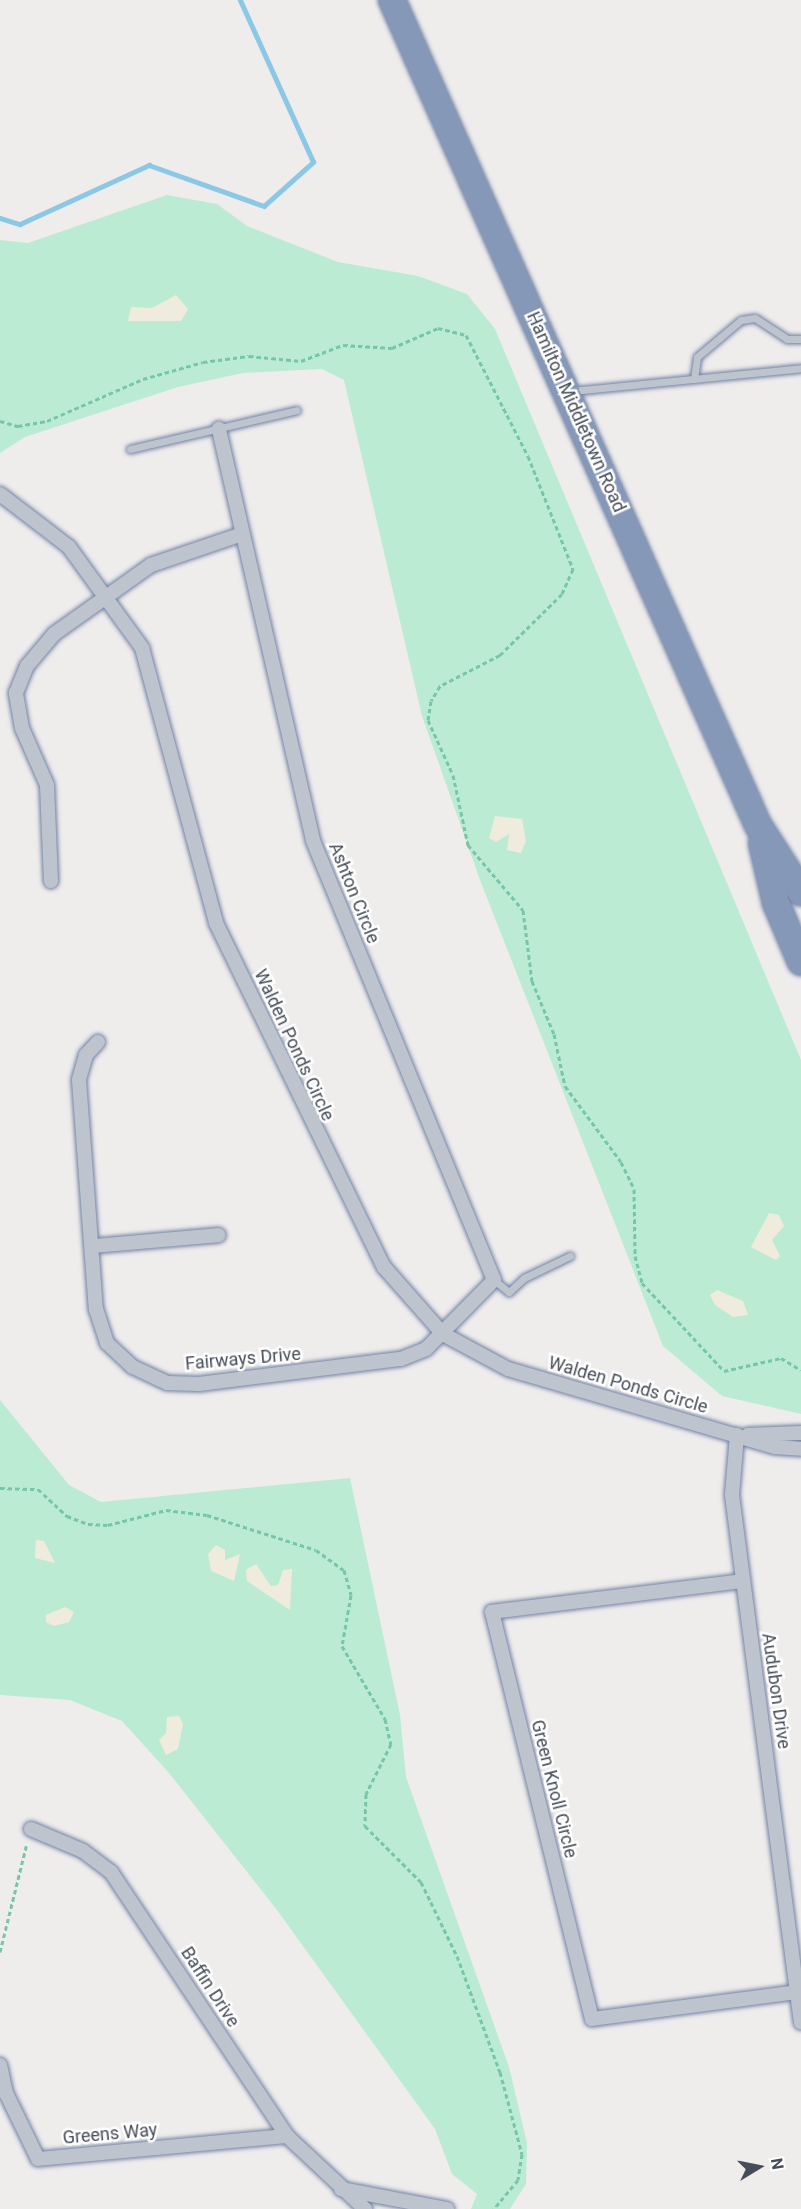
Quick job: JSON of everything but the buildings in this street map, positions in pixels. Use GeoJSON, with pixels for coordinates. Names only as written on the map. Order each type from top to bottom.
{"type":"FeatureCollection","features":[{"type":"Feature","properties":{"kind":"highway","name":"Hamilton Middletown Road"},"geometry":{"type":"LineString","coordinates":[[392,0],[758,825],[801,892]]}},
{"type":"Feature","properties":{"kind":"highway","name":"Hamilton Middletown Road"},"geometry":{"type":"LineString","coordinates":[[758,825],[776,903],[801,962]]}},
{"type":"Feature","properties":{"kind":"street","name":"Ashton Circle"},"geometry":{"type":"LineString","coordinates":[[219,429],[313,840],[494,1280]]}},
{"type":"Feature","properties":{"kind":"street","name":"Walden Ponds Circle"},"geometry":{"type":"LineString","coordinates":[[0,494],[69,547],[106,594],[141,648],[216,923],[384,1267],[443,1334],[508,1369],[737,1435],[801,1449]]}},
{"type":"Feature","properties":{"kind":"street"},"geometry":{"type":"LineString","coordinates":[[51,881],[47,784],[22,728],[16,693],[27,666],[54,634],[106,594],[151,565],[242,534]]}},
{"type":"Feature","properties":{"kind":"street","name":"Fairways Drive"},"geometry":{"type":"LineString","coordinates":[[98,1042],[86,1055],[79,1080],[94,1246],[96,1309],[107,1343],[133,1367],[167,1383],[199,1384],[401,1359],[426,1350],[443,1334]]}},
{"type":"Feature","properties":{"kind":"street"},"geometry":{"type":"LineString","coordinates":[[94,1246],[219,1235]]}},
{"type":"Feature","properties":{"kind":"street"},"geometry":{"type":"LineString","coordinates":[[443,1334],[494,1280]]}},
{"type":"Feature","properties":{"kind":"street","name":"Walden Ponds Circle"},"geometry":{"type":"LineString","coordinates":[[737,1435],[801,1433]]}},
{"type":"Feature","properties":{"kind":"street","name":"Audubon Drive"},"geometry":{"type":"LineString","coordinates":[[737,1435],[732,1495],[801,2023]]}},
{"type":"Feature","properties":{"kind":"street","name":"Green Knoll Circle"},"geometry":{"type":"LineString","coordinates":[[743,1581],[492,1612],[592,2019],[797,1992]]}},
{"type":"Feature","properties":{"kind":"street","name":"Baffin Drive"},"geometry":{"type":"LineString","coordinates":[[31,1829],[83,1851],[111,1872],[287,2136],[339,2189],[365,2209]]}},
{"type":"Feature","properties":{"kind":"street","name":"Greens Way"},"geometry":{"type":"LineString","coordinates":[[0,2066],[6,2093],[38,2159],[287,2136]]}},
{"type":"Feature","properties":{"kind":"street"},"geometry":{"type":"LineString","coordinates":[[339,2189],[447,2209]]}},
{"type":"Feature","properties":{"kind":"lane"},"geometry":{"type":"LineString","coordinates":[[694,379],[697,357],[741,320],[755,318],[787,339],[801,339]]}},
{"type":"Feature","properties":{"kind":"lane"},"geometry":{"type":"LineString","coordinates":[[567,392],[801,368]]}},
{"type":"Feature","properties":{"kind":"lane"},"geometry":{"type":"LineString","coordinates":[[130,449],[297,410]]}},
{"type":"Feature","properties":{"kind":"lane"},"geometry":{"type":"LineString","coordinates":[[494,1280],[509,1292],[524,1278],[570,1256]]}},
{"type":"Feature","properties":{"kind":"path"},"geometry":{"type":"LineString","coordinates":[[0,421],[18,426],[47,421],[143,379],[203,362],[249,356],[301,361],[343,345],[392,348],[438,327],[466,335],[524,447],[573,569],[562,594],[500,655],[440,686],[431,701],[428,720],[453,775],[468,845],[523,910],[532,981],[554,1034],[565,1086],[621,1162],[634,1189],[636,1266],[642,1283],[724,1371],[781,1358],[801,1370]]}},
{"type":"Feature","properties":{"kind":"path"},"geometry":{"type":"LineString","coordinates":[[0,1488],[38,1489],[68,1516],[88,1524],[108,1525],[166,1510],[207,1515],[316,1551],[344,1570],[351,1595],[342,1646],[385,1719],[391,1744],[366,1794],[365,1826],[421,1882],[461,1964],[500,2072],[522,2154],[518,2180],[494,2209]]}},
{"type":"Feature","properties":{"kind":"path"},"geometry":{"type":"LineString","coordinates":[[0,1952],[31,1829]]}},
{"type":"Feature","properties":{"kind":"green space"},"geometry":{"type":"Polygon","coordinates":[[[167,195],[217,204],[247,226],[338,262],[418,276],[467,294],[495,329],[801,1060],[801,1414],[722,1396],[663,1346],[480,880],[422,716],[344,380],[322,369],[243,373],[178,387],[25,437],[0,453],[0,240],[28,243],[167,195]]]}},
{"type":"Feature","properties":{"kind":"green space"},"geometry":{"type":"Polygon","coordinates":[[[0,1400],[69,1485],[101,1502],[350,1478],[400,1715],[406,1777],[509,2067],[527,2143],[526,2184],[510,2209],[471,2209],[477,2194],[452,2174],[435,2129],[277,1910],[169,1773],[122,1721],[70,1700],[0,1695],[0,1400]]]}},
{"type":"Feature","properties":{"kind":"sand"},"geometry":{"type":"Polygon","coordinates":[[[176,295],[188,309],[181,321],[128,321],[131,307],[152,308],[176,295]]]}},
{"type":"Feature","properties":{"kind":"sand"},"geometry":{"type":"Polygon","coordinates":[[[495,816],[522,819],[526,841],[521,853],[507,850],[509,834],[496,842],[489,838],[495,816]]]}},
{"type":"Feature","properties":{"kind":"sand"},"geometry":{"type":"Polygon","coordinates":[[[769,1213],[779,1215],[784,1226],[772,1240],[780,1256],[776,1260],[751,1247],[769,1213]]]}},
{"type":"Feature","properties":{"kind":"sand"},"geometry":{"type":"Polygon","coordinates":[[[717,1290],[743,1301],[748,1315],[733,1317],[715,1305],[710,1295],[717,1290]]]}},
{"type":"Feature","properties":{"kind":"sand"},"geometry":{"type":"Polygon","coordinates":[[[36,1540],[44,1541],[55,1563],[35,1558],[36,1540]]]}},
{"type":"Feature","properties":{"kind":"sand"},"geometry":{"type":"Polygon","coordinates":[[[216,1545],[225,1550],[225,1560],[240,1554],[234,1581],[211,1571],[208,1554],[216,1545]]]}},
{"type":"Feature","properties":{"kind":"sand"},"geometry":{"type":"Polygon","coordinates":[[[256,1564],[271,1586],[278,1585],[283,1570],[292,1569],[290,1610],[247,1581],[246,1570],[256,1564]]]}},
{"type":"Feature","properties":{"kind":"sand"},"geometry":{"type":"Polygon","coordinates":[[[65,1607],[74,1612],[69,1622],[54,1626],[46,1622],[46,1615],[65,1607]]]}},
{"type":"Feature","properties":{"kind":"sand"},"geometry":{"type":"Polygon","coordinates":[[[179,1716],[183,1724],[178,1749],[166,1755],[159,1740],[166,1733],[167,1717],[179,1716]]]}},
{"type":"Feature","properties":{"kind":"waterway"},"geometry":{"type":"LineString","coordinates":[[0,218],[20,224],[149,165],[264,206],[313,162],[240,0]]}}]}
